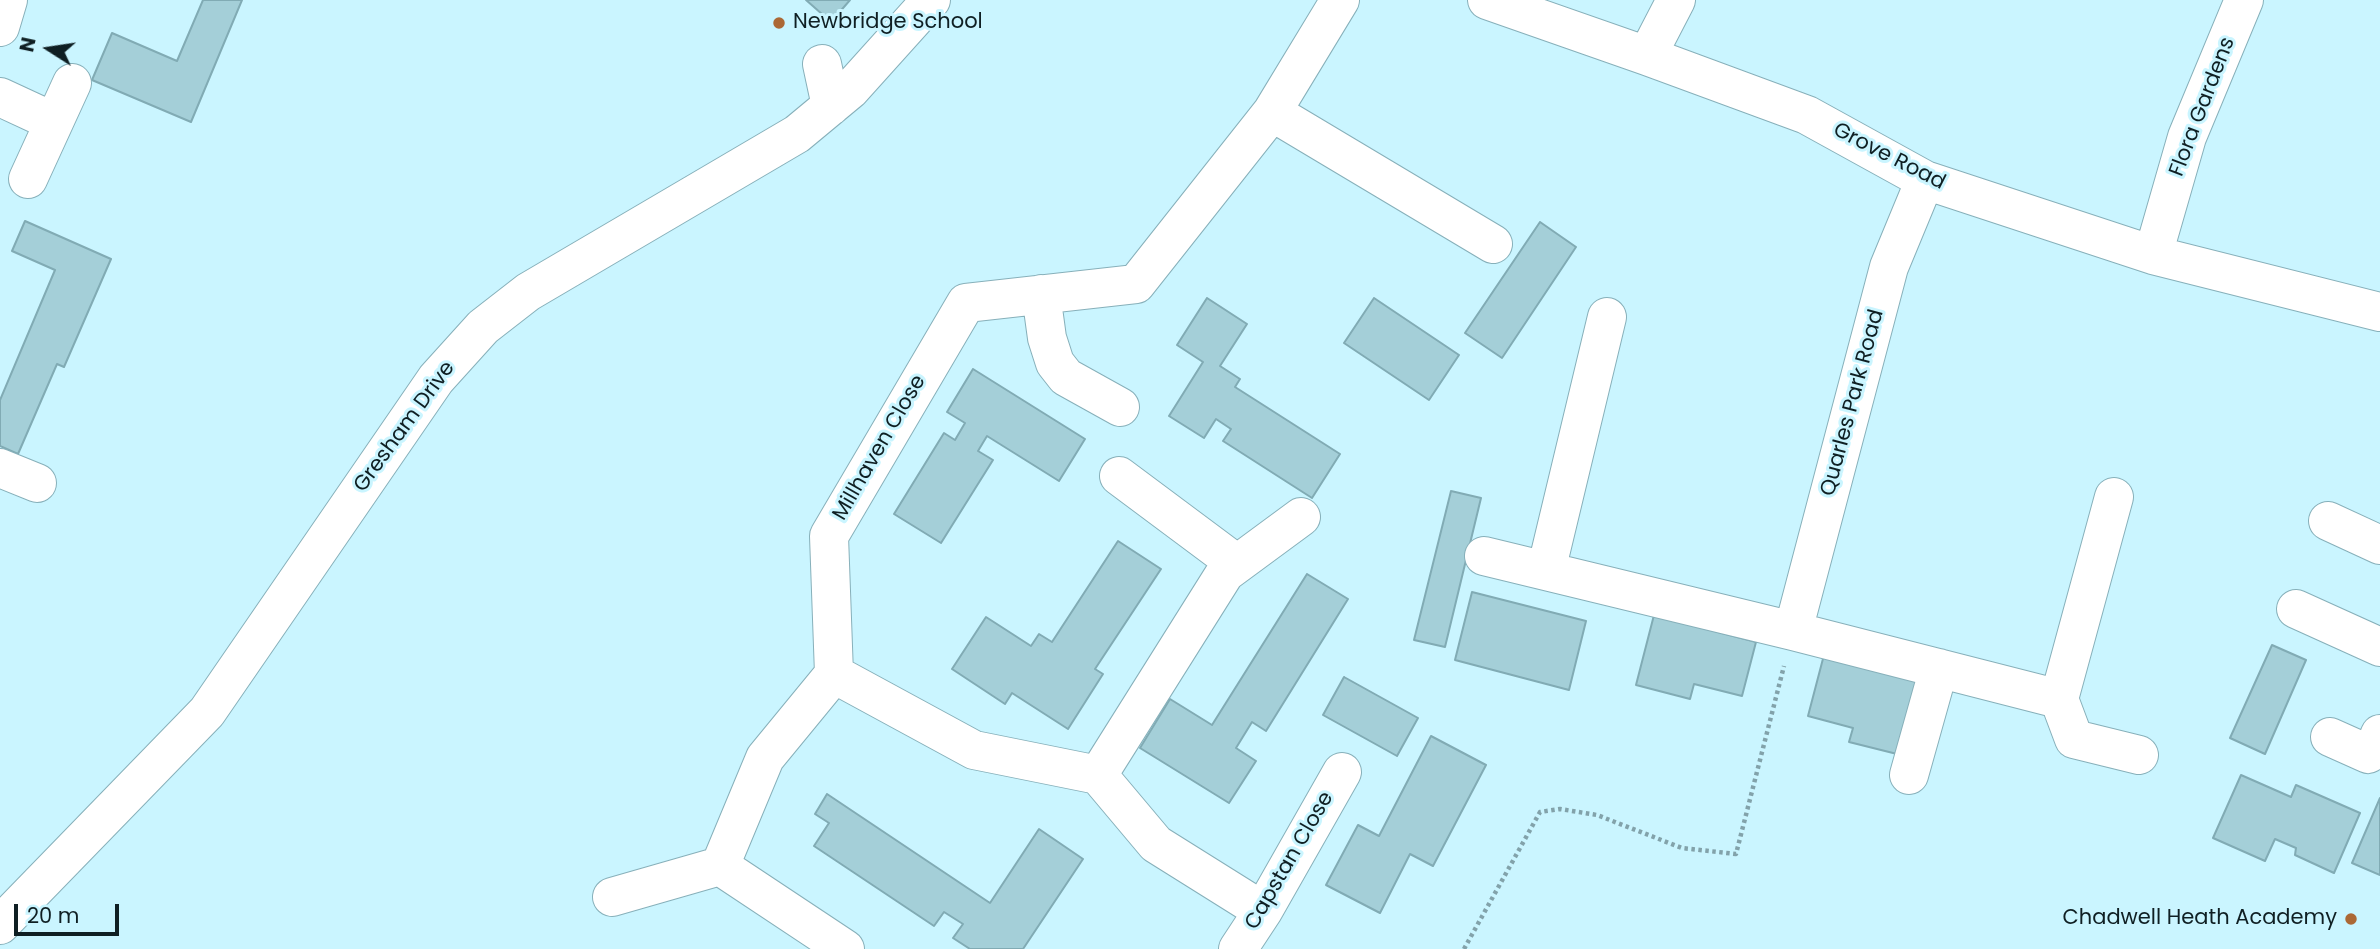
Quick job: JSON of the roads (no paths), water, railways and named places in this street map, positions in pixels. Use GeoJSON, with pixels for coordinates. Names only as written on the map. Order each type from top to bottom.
{"type":"FeatureCollection","features":[{"type":"Feature","properties":{"kind":"street"},"geometry":{"type":"LineString","coordinates":[[0,27],[8,0]]}},
{"type":"Feature","properties":{"kind":"street","name":"Gresham Drive"},"geometry":{"type":"LineString","coordinates":[[0,925],[206,712],[436,379],[484,327],[528,292],[797,134],[850,90],[931,0]]}},
{"type":"Feature","properties":{"kind":"street","name":"Millhaven Close"},"geometry":{"type":"LineString","coordinates":[[834,674],[829,536],[966,303],[1136,284],[1272,111],[1340,0]]}},
{"type":"Feature","properties":{"kind":"street","name":"Grove Road"},"geometry":{"type":"LineString","coordinates":[[1487,0],[1647,55],[1807,115],[1926,180],[2153,255],[2380,312]]}},
{"type":"Feature","properties":{"kind":"street"},"geometry":{"type":"LineString","coordinates":[[1647,55],[1676,0]]}},
{"type":"Feature","properties":{"kind":"street","name":"Flora Gardens"},"geometry":{"type":"LineString","coordinates":[[2153,255],[2188,137],[2244,0]]}},
{"type":"Feature","properties":{"kind":"street"},"geometry":{"type":"LineString","coordinates":[[822,64],[831,106]]}},
{"type":"Feature","properties":{"kind":"street"},"geometry":{"type":"LineString","coordinates":[[28,179],[72,83]]}},
{"type":"Feature","properties":{"kind":"street"},"geometry":{"type":"LineString","coordinates":[[0,97],[54,122]]}},
{"type":"Feature","properties":{"kind":"street"},"geometry":{"type":"LineString","coordinates":[[1272,111],[1493,244]]}},
{"type":"Feature","properties":{"kind":"street","name":"Quarles Park Road"},"geometry":{"type":"LineString","coordinates":[[1793,631],[1889,267],[1926,180]]}},
{"type":"Feature","properties":{"kind":"street"},"geometry":{"type":"LineString","coordinates":[[1041,294],[1047,338],[1055,363],[1066,377],[1120,407]]}},
{"type":"Feature","properties":{"kind":"street"},"geometry":{"type":"LineString","coordinates":[[1546,571],[1607,317]]}},
{"type":"Feature","properties":{"kind":"street"},"geometry":{"type":"LineString","coordinates":[[0,468],[37,484]]}},
{"type":"Feature","properties":{"kind":"street"},"geometry":{"type":"LineString","coordinates":[[1119,476],[1237,564]]}},
{"type":"Feature","properties":{"kind":"street"},"geometry":{"type":"LineString","coordinates":[[2114,496],[2059,699],[2074,739],[2139,755]]}},
{"type":"Feature","properties":{"kind":"street"},"geometry":{"type":"LineString","coordinates":[[1098,775],[1225,573],[1301,517]]}},
{"type":"Feature","properties":{"kind":"street"},"geometry":{"type":"LineString","coordinates":[[2328,521],[2380,545]]}},
{"type":"Feature","properties":{"kind":"street"},"geometry":{"type":"LineString","coordinates":[[1485,556],[2059,699]]}},
{"type":"Feature","properties":{"kind":"street"},"geometry":{"type":"LineString","coordinates":[[2296,609],[2380,646]]}},
{"type":"Feature","properties":{"kind":"street"},"geometry":{"type":"LineString","coordinates":[[1909,775],[1939,668]]}},
{"type":"Feature","properties":{"kind":"street"},"geometry":{"type":"LineString","coordinates":[[720,866],[765,758],[834,674],[974,750],[1098,775],[1156,844],[1263,911]]}},
{"type":"Feature","properties":{"kind":"street"},"geometry":{"type":"LineString","coordinates":[[2330,737],[2368,754],[2373,751],[2380,734]]}},
{"type":"Feature","properties":{"kind":"street","name":"Capstan Close"},"geometry":{"type":"LineString","coordinates":[[1238,949],[1263,911],[1342,772]]}},
{"type":"Feature","properties":{"kind":"street"},"geometry":{"type":"LineString","coordinates":[[612,897],[720,866],[845,949]]}},
{"type":"Feature","properties":{"kind":"place","name":"Newbridge School"},"geometry":{"type":"Point","coordinates":[779,23]}},
{"type":"Feature","properties":{"kind":"place","name":"Chadwell Heath Academy"},"geometry":{"type":"Point","coordinates":[2351,919]}}]}
